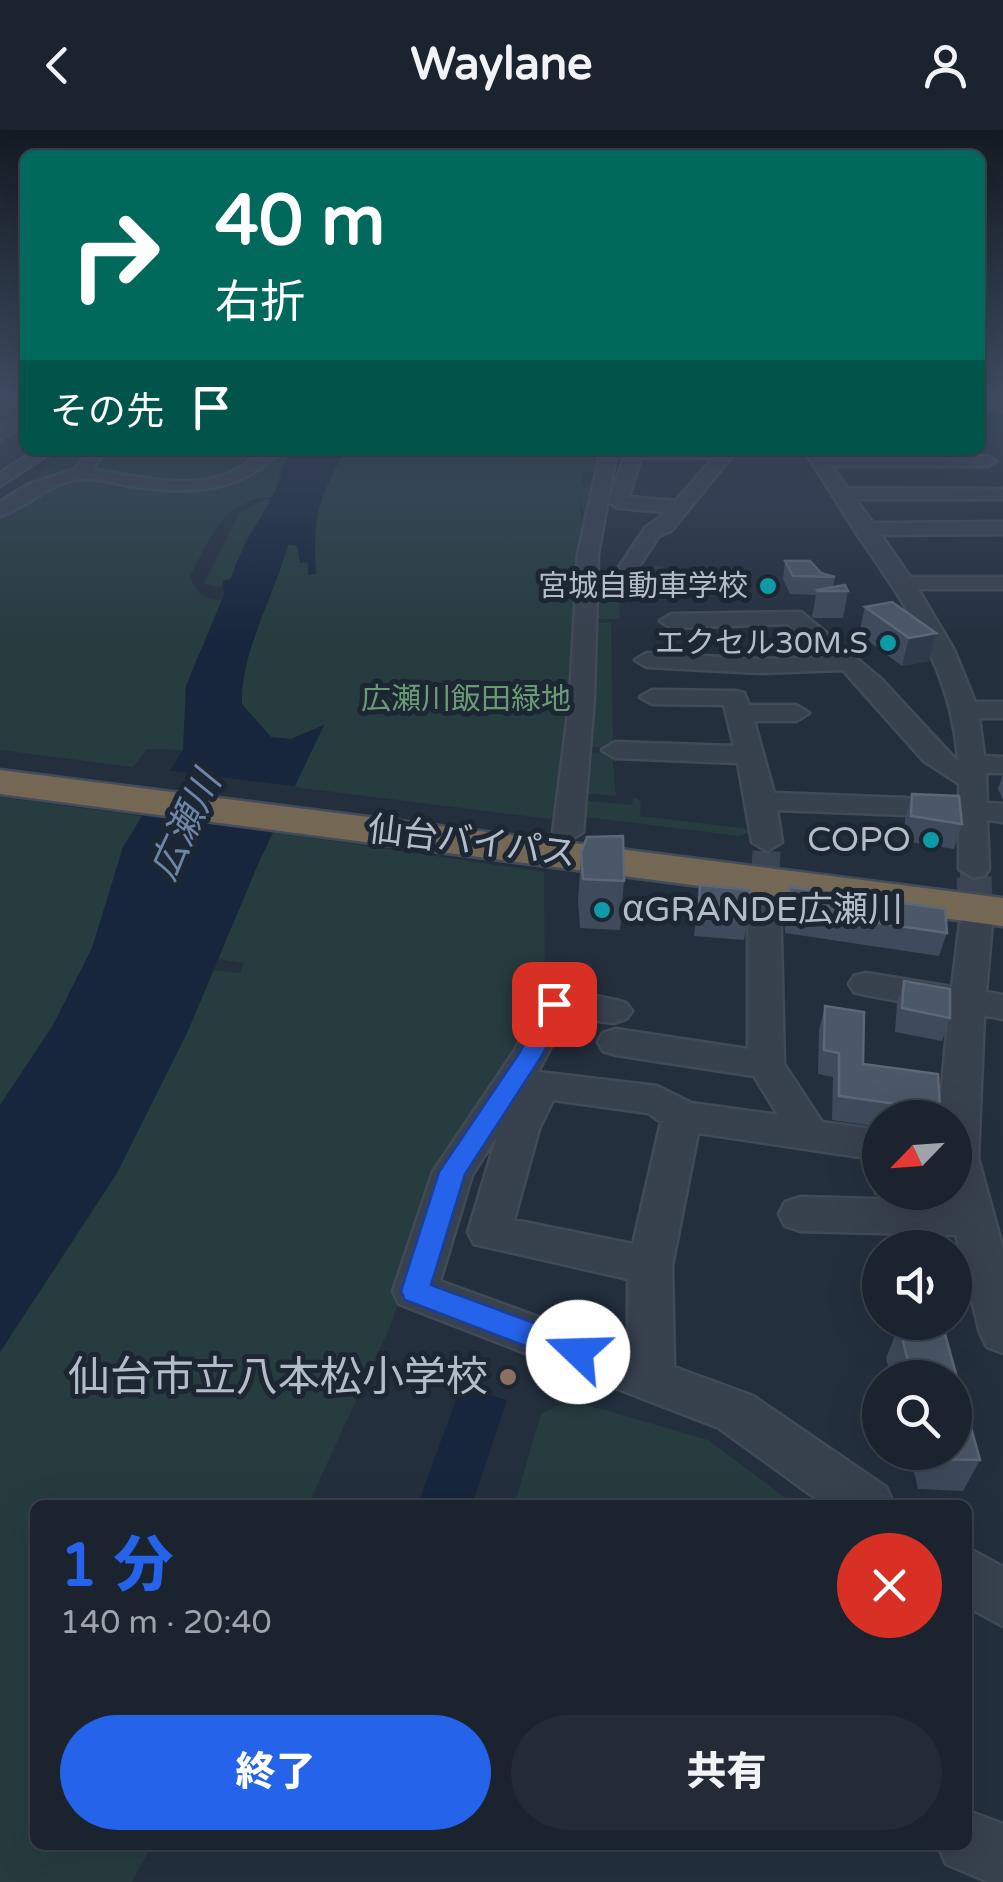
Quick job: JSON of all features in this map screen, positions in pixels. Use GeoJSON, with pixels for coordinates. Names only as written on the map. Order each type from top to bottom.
{"type":"FeatureCollection","features":[{"type":"Feature","properties":{"kind":"highway","name":"仙台バイパス"},"geometry":{"type":"LineString","coordinates":[[0,761],[552,837],[990,917]]}},
{"type":"Feature","properties":{"kind":"highway","name":"仙台バイパス"},"geometry":{"type":"LineString","coordinates":[[0,782],[552,837],[988,869]]}},
{"type":"Feature","properties":{"kind":"street"},"geometry":{"type":"LineString","coordinates":[[0,499],[29,477]]}},
{"type":"Feature","properties":{"kind":"street"},"geometry":{"type":"LineString","coordinates":[[0,510],[33,488],[70,477]]}},
{"type":"Feature","properties":{"kind":"street"},"geometry":{"type":"LineString","coordinates":[[111,477],[191,487],[228,477]]}},
{"type":"Feature","properties":{"kind":"street"},"geometry":{"type":"LineString","coordinates":[[552,837],[582,698],[588,554],[604,477]]}},
{"type":"Feature","properties":{"kind":"street"},"geometry":{"type":"LineString","coordinates":[[635,477],[618,502],[680,508]]}},
{"type":"Feature","properties":{"kind":"street"},"geometry":{"type":"LineString","coordinates":[[629,567],[652,532],[664,527],[680,508],[700,477]]}},
{"type":"Feature","properties":{"kind":"street"},"geometry":{"type":"LineString","coordinates":[[836,487],[925,477]]}},
{"type":"Feature","properties":{"kind":"street"},"geometry":{"type":"LineString","coordinates":[[836,487],[1003,494]]}},
{"type":"Feature","properties":{"kind":"street"},"geometry":{"type":"LineString","coordinates":[[836,487],[1003,510]]}},
{"type":"Feature","properties":{"kind":"street"},"geometry":{"type":"LineString","coordinates":[[836,487],[1003,528]]}},
{"type":"Feature","properties":{"kind":"street"},"geometry":{"type":"LineString","coordinates":[[836,487],[943,654],[963,710],[972,772],[972,810],[988,869]]}},
{"type":"Feature","properties":{"kind":"street"},"geometry":{"type":"LineString","coordinates":[[900,583],[1003,583]]}},
{"type":"Feature","properties":{"kind":"street"},"geometry":{"type":"LineString","coordinates":[[670,621],[816,604]]}},
{"type":"Feature","properties":{"kind":"street"},"geometry":{"type":"LineString","coordinates":[[789,606],[814,634],[886,698],[915,736],[958,776],[1003,765]]}},
{"type":"Feature","properties":{"kind":"street"},"geometry":{"type":"LineString","coordinates":[[760,635],[814,634]]}},
{"type":"Feature","properties":{"kind":"street"},"geometry":{"type":"LineString","coordinates":[[648,660],[760,666],[849,663]]}},
{"type":"Feature","properties":{"kind":"street"},"geometry":{"type":"LineString","coordinates":[[652,697],[736,698],[762,802],[767,842]]}},
{"type":"Feature","properties":{"kind":"street"},"geometry":{"type":"LineString","coordinates":[[963,710],[1003,710]]}},
{"type":"Feature","properties":{"kind":"street"},"geometry":{"type":"LineString","coordinates":[[739,713],[796,713]]}},
{"type":"Feature","properties":{"kind":"street"},"geometry":{"type":"LineString","coordinates":[[614,750],[750,756]]}},
{"type":"Feature","properties":{"kind":"street"},"geometry":{"type":"LineString","coordinates":[[762,802],[1003,813]]}},
{"type":"Feature","properties":{"kind":"street"},"geometry":{"type":"LineString","coordinates":[[764,896],[766,1064],[809,1134]]}},
{"type":"Feature","properties":{"kind":"street"},"geometry":{"type":"LineString","coordinates":[[959,1100],[959,1084],[986,1006],[990,917]]}},
{"type":"Feature","properties":{"kind":"street"},"geometry":{"type":"LineString","coordinates":[[866,984],[986,1006]]}},
{"type":"Feature","properties":{"kind":"street"},"geometry":{"type":"LineString","coordinates":[[766,1064],[615,1026],[554,1004],[531,1054],[452,1172],[415,1291],[736,1412],[861,1500]]}},
{"type":"Feature","properties":{"kind":"street"},"geometry":{"type":"LineString","coordinates":[[650,1266],[489,1232],[519,1130],[541,1086],[657,1100],[682,1116],[862,1142]]}},
{"type":"Feature","properties":{"kind":"street"},"geometry":{"type":"LineString","coordinates":[[651,1380],[650,1266],[682,1116]]}},
{"type":"Feature","properties":{"kind":"street"},"geometry":{"type":"LineString","coordinates":[[972,1199],[982,1227],[1003,1333]]}},
{"type":"Feature","properties":{"kind":"street"},"geometry":{"type":"LineString","coordinates":[[800,1214],[982,1227]]}},
{"type":"Feature","properties":{"kind":"street"},"geometry":{"type":"LineString","coordinates":[[972,1578],[1003,1599]]}},
{"type":"Feature","properties":{"kind":"street"},"geometry":{"type":"LineString","coordinates":[[972,1844],[1003,1856]]}},
{"type":"Feature","properties":{"kind":"green space"},"geometry":{"type":"Polygon","coordinates":[[[35,477],[279,477],[273,497],[256,499],[230,512],[212,535],[190,576],[201,594],[222,600],[186,686],[183,750],[147,749],[133,767],[0,750],[0,503],[35,477]]]}},
{"type":"Feature","properties":{"kind":"green space","name":"広瀬川飯田緑地"},"geometry":{"type":"Polygon","coordinates":[[[331,477],[583,477],[581,484],[596,485],[587,522],[578,496],[585,535],[580,631],[558,814],[550,819],[294,787],[324,725],[291,739],[272,738],[241,704],[242,685],[288,545],[297,545],[300,554],[315,552],[317,511],[331,477]]]}},
{"type":"Feature","properties":{"kind":"green space"},"geometry":{"type":"Polygon","coordinates":[[[271,500],[246,540],[231,579],[223,582],[221,588],[204,584],[239,513],[271,500]]]}},
{"type":"Feature","properties":{"kind":"green space"},"geometry":{"type":"Polygon","coordinates":[[[633,566],[663,566],[667,600],[619,600],[620,619],[591,619],[604,575],[633,566]]]}},
{"type":"Feature","properties":{"kind":"green space"},"geometry":{"type":"Polygon","coordinates":[[[594,622],[611,623],[613,748],[586,747],[594,622]]]}},
{"type":"Feature","properties":{"kind":"green space"},"geometry":{"type":"Polygon","coordinates":[[[585,752],[612,753],[616,796],[581,793],[585,752]]]}},
{"type":"Feature","properties":{"kind":"green space"},"geometry":{"type":"Polygon","coordinates":[[[0,797],[142,816],[126,847],[93,945],[74,987],[0,1106],[0,797]]]}},
{"type":"Feature","properties":{"kind":"green space"},"geometry":{"type":"Polygon","coordinates":[[[633,797],[641,801],[640,816],[758,830],[739,836],[578,816],[580,800],[632,805],[633,797]]]}},
{"type":"Feature","properties":{"kind":"green space"},"geometry":{"type":"Polygon","coordinates":[[[272,832],[544,872],[545,1010],[446,1170],[389,1329],[310,1500],[30,1500],[30,1850],[149,1850],[132,1882],[0,1882],[0,1352],[117,1173],[214,970],[240,973],[243,963],[218,959],[272,832]]]}},
{"type":"Feature","properties":{"kind":"green space"},"geometry":{"type":"Polygon","coordinates":[[[570,1400],[708,1440],[788,1500],[515,1500],[541,1414],[570,1400]]]}},
{"type":"Feature","properties":{"kind":"water","name":"広瀬川"},"geometry":{"type":"Polygon","coordinates":[[[281,477],[332,477],[319,509],[316,574],[308,575],[308,562],[300,563],[297,546],[288,545],[246,665],[242,704],[271,737],[291,739],[324,725],[257,866],[187,1033],[117,1173],[0,1352],[0,1105],[52,1027],[92,948],[123,847],[183,750],[186,686],[224,595],[223,581],[231,579],[281,477]]]}},
{"type":"Feature","properties":{"kind":"water"},"geometry":{"type":"Polygon","coordinates":[[[461,1386],[507,1400],[474,1500],[419,1500],[461,1386]]]}},
{"type":"Feature","properties":{"kind":"pier"},"geometry":{"type":"Polygon","coordinates":[[[164,770],[299,787],[277,833],[137,815],[164,770]]]}},
{"type":"Feature","properties":{"kind":"building"},"geometry":{"type":"Polygon","coordinates":[[[785,561],[810,561],[821,573],[835,577],[793,576],[785,561]]]}},
{"type":"Feature","properties":{"kind":"building"},"geometry":{"type":"Polygon","coordinates":[[[845,585],[848,591],[817,590],[845,585]]]}},
{"type":"Feature","properties":{"kind":"building"},"geometry":{"type":"Polygon","coordinates":[[[892,602],[936,633],[909,638],[865,607],[892,602]]]}},
{"type":"Feature","properties":{"kind":"building"},"geometry":{"type":"Polygon","coordinates":[[[912,794],[959,796],[962,824],[911,816],[912,794]]]}},
{"type":"Feature","properties":{"kind":"building"},"geometry":{"type":"Polygon","coordinates":[[[623,836],[624,881],[583,879],[581,853],[587,837],[623,836]]]}},
{"type":"Feature","properties":{"kind":"building"},"geometry":{"type":"Polygon","coordinates":[[[700,885],[750,890],[750,908],[699,903],[700,885]]]}},
{"type":"Feature","properties":{"kind":"building"},"geometry":{"type":"Polygon","coordinates":[[[789,887],[945,909],[947,933],[789,910],[789,887]]]}},
{"type":"Feature","properties":{"kind":"building"},"geometry":{"type":"Polygon","coordinates":[[[904,981],[950,989],[950,1018],[902,1008],[904,981]]]}},
{"type":"Feature","properties":{"kind":"building"},"geometry":{"type":"Polygon","coordinates":[[[825,1006],[864,1012],[863,1064],[938,1074],[939,1100],[839,1096],[839,1053],[824,1050],[825,1006]]]}},
{"type":"Feature","properties":{"kind":"building"},"geometry":{"type":"Polygon","coordinates":[[[903,1340],[947,1340],[952,1360],[908,1360],[903,1340]]]}},
{"type":"Feature","properties":{"kind":"building"},"geometry":{"type":"Polygon","coordinates":[[[972,1431],[980,1460],[972,1460],[972,1431]]]}},
{"type":"Feature","properties":{"kind":"tunnel"},"geometry":{"type":"LineString","coordinates":[[765,879],[767,842]]}},
{"type":"Feature","properties":{"kind":"tunnel"},"geometry":{"type":"LineString","coordinates":[[974,869],[974,877]]}},
{"type":"Feature","properties":{"kind":"tunnel"},"geometry":{"type":"LineString","coordinates":[[764,895],[765,877]]}},
{"type":"Feature","properties":{"kind":"tunnel"},"geometry":{"type":"LineString","coordinates":[[974,877],[976,923]]}},
{"type":"Feature","properties":{"kind":"place","name":"宮城自動車学校"},"geometry":{"type":"Point","coordinates":[768,586]}},
{"type":"Feature","properties":{"kind":"place","name":"エクセル30M.S"},"geometry":{"type":"Point","coordinates":[888,643]}},
{"type":"Feature","properties":{"kind":"place","name":"COPO"},"geometry":{"type":"Point","coordinates":[931,840]}},
{"type":"Feature","properties":{"kind":"place","name":"αGRANDE広瀬川"},"geometry":{"type":"Point","coordinates":[602,910]}},
{"type":"Feature","properties":{"kind":"place","name":"仙台市立八本松小学校"},"geometry":{"type":"Point","coordinates":[508,1377]}},
{"type":"Feature","properties":{"kind":"route"},"geometry":{"type":"LineString","coordinates":[[554,1004],[531,1054],[452,1172],[415,1291],[578,1352]]}}]}
